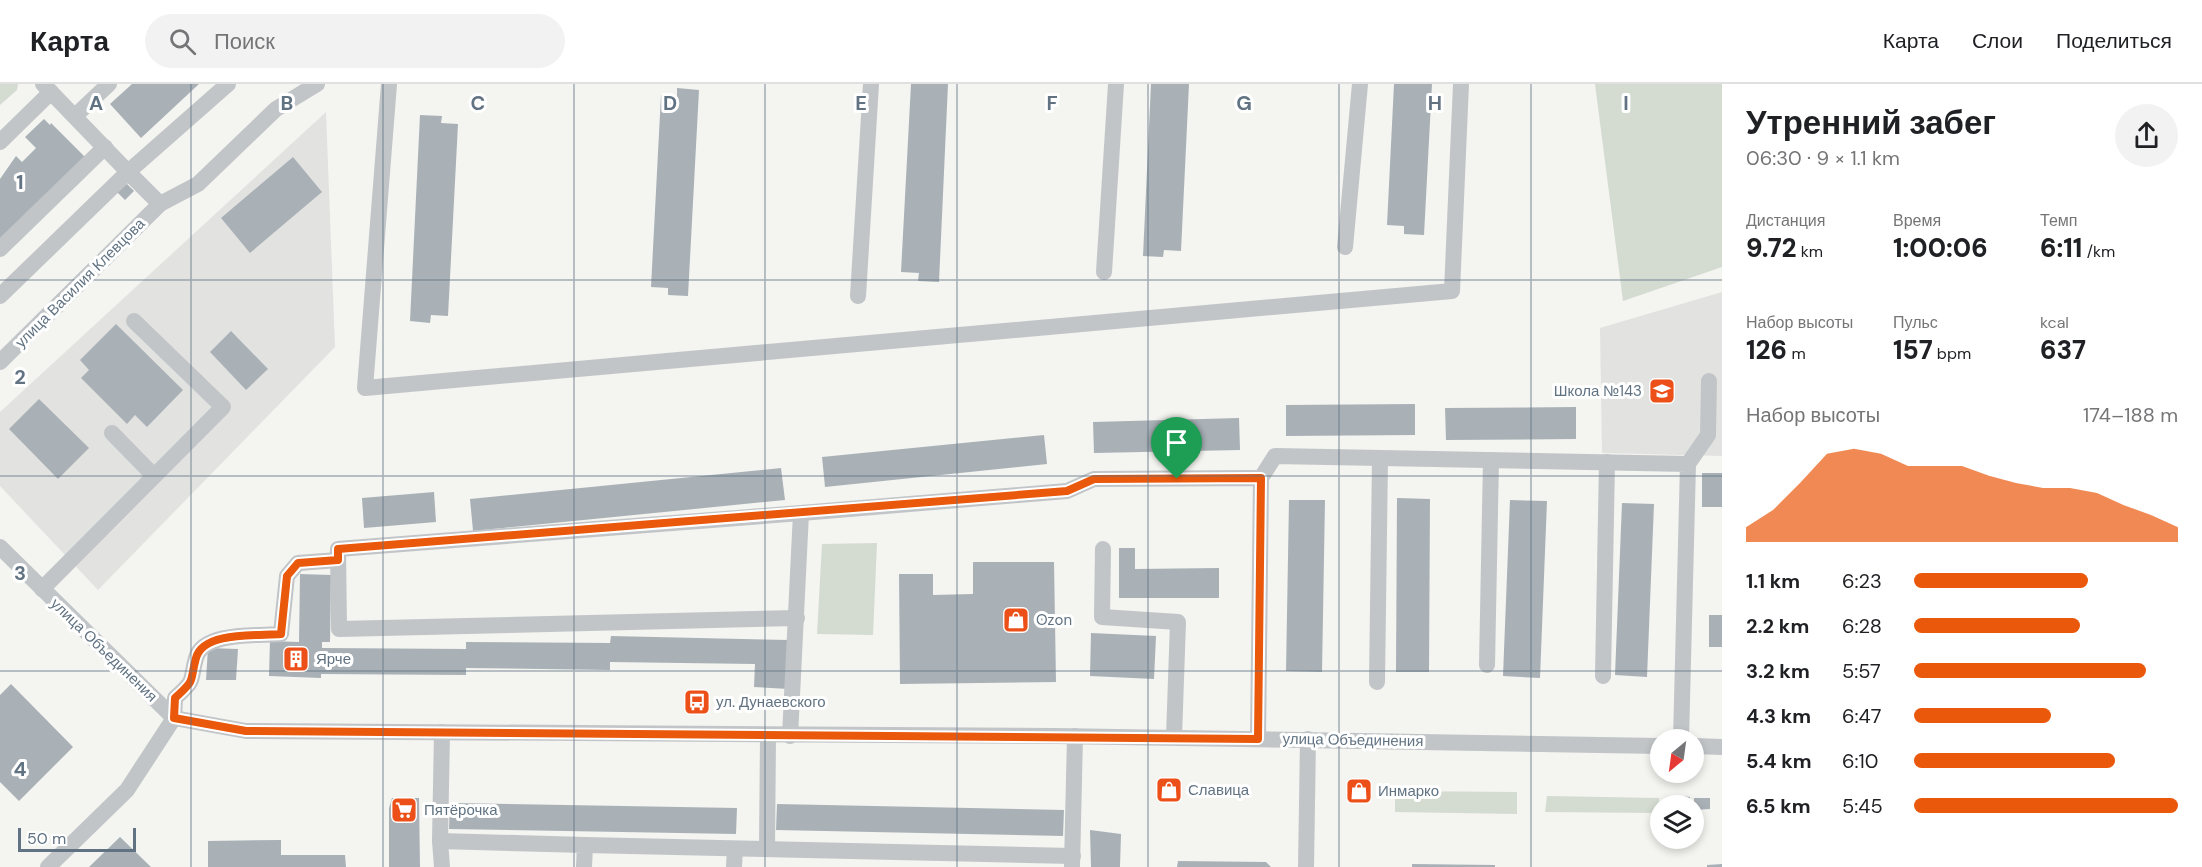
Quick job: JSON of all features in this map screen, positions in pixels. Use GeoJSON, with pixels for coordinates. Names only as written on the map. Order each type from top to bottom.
{"type":"FeatureCollection","features":[{"type":"Feature","properties":{"kind":"street"},"geometry":{"type":"LineString","coordinates":[[75,116],[110,84]]}},
{"type":"Feature","properties":{"kind":"street"},"geometry":{"type":"LineString","coordinates":[[0,297],[128,172],[228,84]]}},
{"type":"Feature","properties":{"kind":"street","name":"улица Василия Клевцова"},"geometry":{"type":"LineString","coordinates":[[0,362],[160,204],[198,184],[276,109],[317,84]]}},
{"type":"Feature","properties":{"kind":"street"},"geometry":{"type":"LineString","coordinates":[[390,84],[365,388],[1452,291],[1461,84]]}},
{"type":"Feature","properties":{"kind":"street"},"geometry":{"type":"LineString","coordinates":[[858,296],[871,84]]}},
{"type":"Feature","properties":{"kind":"street"},"geometry":{"type":"LineString","coordinates":[[1104,272],[1116,84]]}},
{"type":"Feature","properties":{"kind":"street"},"geometry":{"type":"LineString","coordinates":[[1345,247],[1360,84]]}},
{"type":"Feature","properties":{"kind":"street"},"geometry":{"type":"LineString","coordinates":[[0,142],[47,88],[160,204]]}},
{"type":"Feature","properties":{"kind":"street"},"geometry":{"type":"LineString","coordinates":[[0,249],[105,147]]}},
{"type":"Feature","properties":{"kind":"street"},"geometry":{"type":"LineString","coordinates":[[42,589],[223,407],[134,321]]}},
{"type":"Feature","properties":{"kind":"street"},"geometry":{"type":"LineString","coordinates":[[1681,729],[1688,464],[1715,435],[1709,381]]}},
{"type":"Feature","properties":{"kind":"street"},"geometry":{"type":"LineString","coordinates":[[112,433],[154,476]]}},
{"type":"Feature","properties":{"kind":"street"},"geometry":{"type":"LineString","coordinates":[[1258,739],[1261,478],[1275,456],[1688,464]]}},
{"type":"Feature","properties":{"kind":"street"},"geometry":{"type":"LineString","coordinates":[[1377,682],[1380,458]]}},
{"type":"Feature","properties":{"kind":"street"},"geometry":{"type":"LineString","coordinates":[[1487,665],[1491,460]]}},
{"type":"Feature","properties":{"kind":"street"},"geometry":{"type":"LineString","coordinates":[[1603,676],[1607,462]]}},
{"type":"Feature","properties":{"kind":"street"},"geometry":{"type":"LineString","coordinates":[[796,618],[339,629],[338,549],[1067,491],[1094,479],[1261,478]]}},
{"type":"Feature","properties":{"kind":"street"},"geometry":{"type":"LineString","coordinates":[[790,736],[801,513]]}},
{"type":"Feature","properties":{"kind":"street","name":"улица Объединения"},"geometry":{"type":"LineString","coordinates":[[0,547],[174,718],[246,731],[1174,737],[1650,746]]}},
{"type":"Feature","properties":{"kind":"street"},"geometry":{"type":"LineString","coordinates":[[1102,549],[1102,617],[1178,622],[1174,737]]}},
{"type":"Feature","properties":{"kind":"street"},"geometry":{"type":"LineString","coordinates":[[48,867],[127,790],[174,718],[175,698],[192,682],[196,656],[207,642],[220,638],[281,634],[287,576],[298,563],[338,560]]}},
{"type":"Feature","properties":{"kind":"street"},"geometry":{"type":"LineString","coordinates":[[442,732],[440,841],[442,867]]}},
{"type":"Feature","properties":{"kind":"street"},"geometry":{"type":"LineString","coordinates":[[767,849],[768,736]]}},
{"type":"Feature","properties":{"kind":"street"},"geometry":{"type":"LineString","coordinates":[[440,841],[767,849],[1072,862],[1075,736]]}},
{"type":"Feature","properties":{"kind":"street"},"geometry":{"type":"LineString","coordinates":[[1306,867],[1308,739]]}},
{"type":"Feature","properties":{"kind":"street"},"geometry":{"type":"LineString","coordinates":[[1704,746],[1722,747]]}},
{"type":"Feature","properties":{"kind":"street"},"geometry":{"type":"LineString","coordinates":[[584,867],[585,845]]}},
{"type":"Feature","properties":{"kind":"street"},"geometry":{"type":"LineString","coordinates":[[734,867],[735,849]]}},
{"type":"Feature","properties":{"kind":"shaded area"},"geometry":{"type":"Polygon","coordinates":[[[0,84],[18,84],[17,90],[0,105],[0,84]]]}},
{"type":"Feature","properties":{"kind":"shaded area"},"geometry":{"type":"Polygon","coordinates":[[[1595,84],[1722,84],[1722,267],[1623,301],[1595,84]]]}},
{"type":"Feature","properties":{"kind":"shaded area"},"geometry":{"type":"Polygon","coordinates":[[[326,112],[335,347],[98,590],[0,486],[0,412],[326,112]]]}},
{"type":"Feature","properties":{"kind":"shaded area","name":"Школа №143"},"geometry":{"type":"Polygon","coordinates":[[[1722,292],[1722,456],[1602,453],[1600,328],[1722,292]]]}},
{"type":"Feature","properties":{"kind":"shaded area"},"geometry":{"type":"Polygon","coordinates":[[[877,543],[873,635],[817,634],[822,544],[877,543]]]}},
{"type":"Feature","properties":{"kind":"shaded area"},"geometry":{"type":"Polygon","coordinates":[[[1395,791],[1517,792],[1517,814],[1395,812],[1395,791]]]}},
{"type":"Feature","properties":{"kind":"shaded area"},"geometry":{"type":"Polygon","coordinates":[[[1547,796],[1650,798],[1650,813],[1545,812],[1547,796]]]}},
{"type":"Feature","properties":{"kind":"building"},"geometry":{"type":"Polygon","coordinates":[[[132,84],[199,84],[141,138],[110,104],[132,84]]]}},
{"type":"Feature","properties":{"kind":"building"},"geometry":{"type":"Polygon","coordinates":[[[911,84],[948,84],[939,282],[918,281],[919,273],[901,272],[911,84]]]}},
{"type":"Feature","properties":{"kind":"building"},"geometry":{"type":"Polygon","coordinates":[[[1151,84],[1189,84],[1181,251],[1164,250],[1163,257],[1143,256],[1151,84]]]}},
{"type":"Feature","properties":{"kind":"building"},"geometry":{"type":"Polygon","coordinates":[[[1394,84],[1432,84],[1424,235],[1404,234],[1404,226],[1387,225],[1394,84]]]}},
{"type":"Feature","properties":{"kind":"building"},"geometry":{"type":"Polygon","coordinates":[[[677,88],[699,90],[688,296],[668,295],[668,288],[651,287],[661,95],[677,96],[677,88]]]}},
{"type":"Feature","properties":{"kind":"building"},"geometry":{"type":"Polygon","coordinates":[[[420,115],[442,116],[441,123],[458,124],[448,316],[431,315],[430,323],[410,321],[420,115]]]}},
{"type":"Feature","properties":{"kind":"building"},"geometry":{"type":"Polygon","coordinates":[[[44,119],[50,125],[51,123],[85,157],[0,240],[0,179],[16,156],[22,162],[36,148],[25,137],[44,119]]]}},
{"type":"Feature","properties":{"kind":"building"},"geometry":{"type":"Polygon","coordinates":[[[293,157],[322,192],[250,253],[221,218],[293,157]]]}},
{"type":"Feature","properties":{"kind":"building"},"geometry":{"type":"Polygon","coordinates":[[[125,182],[134,191],[125,200],[116,191],[125,182]]]}},
{"type":"Feature","properties":{"kind":"building"},"geometry":{"type":"Polygon","coordinates":[[[116,324],[183,390],[147,427],[135,415],[127,424],[81,378],[89,370],[80,360],[116,324]]]}},
{"type":"Feature","properties":{"kind":"building"},"geometry":{"type":"Polygon","coordinates":[[[231,331],[268,369],[246,390],[210,352],[231,331]]]}},
{"type":"Feature","properties":{"kind":"building"},"geometry":{"type":"Polygon","coordinates":[[[39,399],[89,448],[58,479],[9,429],[39,399]]]}},
{"type":"Feature","properties":{"kind":"building"},"geometry":{"type":"Polygon","coordinates":[[[1415,404],[1415,435],[1286,436],[1286,405],[1415,404]]]}},
{"type":"Feature","properties":{"kind":"building"},"geometry":{"type":"Polygon","coordinates":[[[1576,407],[1576,439],[1446,440],[1445,408],[1576,407]]]}},
{"type":"Feature","properties":{"kind":"building"},"geometry":{"type":"Polygon","coordinates":[[[1239,418],[1240,450],[1094,453],[1093,422],[1239,418]]]}},
{"type":"Feature","properties":{"kind":"building"},"geometry":{"type":"Polygon","coordinates":[[[1044,435],[1047,464],[825,487],[822,457],[1044,435]]]}},
{"type":"Feature","properties":{"kind":"building"},"geometry":{"type":"Polygon","coordinates":[[[781,468],[785,500],[473,531],[470,499],[781,468]]]}},
{"type":"Feature","properties":{"kind":"building"},"geometry":{"type":"Polygon","coordinates":[[[1702,473],[1722,473],[1722,507],[1702,507],[1702,473]]]}},
{"type":"Feature","properties":{"kind":"building"},"geometry":{"type":"Polygon","coordinates":[[[434,492],[436,522],[364,528],[362,498],[434,492]]]}},
{"type":"Feature","properties":{"kind":"building"},"geometry":{"type":"Polygon","coordinates":[[[1397,498],[1430,499],[1429,672],[1396,672],[1397,498]]]}},
{"type":"Feature","properties":{"kind":"building"},"geometry":{"type":"Polygon","coordinates":[[[1289,500],[1325,500],[1322,672],[1286,671],[1289,500]]]}},
{"type":"Feature","properties":{"kind":"building"},"geometry":{"type":"Polygon","coordinates":[[[1510,500],[1547,501],[1540,678],[1503,676],[1510,500]]]}},
{"type":"Feature","properties":{"kind":"building"},"geometry":{"type":"Polygon","coordinates":[[[1622,503],[1654,504],[1647,677],[1615,675],[1622,503]]]}},
{"type":"Feature","properties":{"kind":"building"},"geometry":{"type":"Polygon","coordinates":[[[1119,548],[1135,548],[1135,569],[1219,568],[1219,598],[1119,598],[1119,548]]]}},
{"type":"Feature","properties":{"kind":"building"},"geometry":{"type":"Polygon","coordinates":[[[973,562],[1054,562],[1056,682],[900,684],[899,574],[933,574],[933,595],[973,594],[973,562]]]}},
{"type":"Feature","properties":{"kind":"building"},"geometry":{"type":"Polygon","coordinates":[[[300,574],[331,575],[330,642],[322,642],[322,648],[466,649],[466,642],[610,643],[611,636],[789,640],[788,689],[754,687],[755,664],[610,662],[610,670],[466,668],[466,675],[321,674],[321,678],[269,676],[270,641],[299,642],[300,574]]]}},
{"type":"Feature","properties":{"kind":"building"},"geometry":{"type":"Polygon","coordinates":[[[1709,615],[1722,615],[1722,647],[1709,647],[1709,615]]]}},
{"type":"Feature","properties":{"kind":"building"},"geometry":{"type":"Polygon","coordinates":[[[1091,633],[1156,636],[1154,679],[1090,676],[1091,633]]]}},
{"type":"Feature","properties":{"kind":"building"},"geometry":{"type":"Polygon","coordinates":[[[208,648],[238,649],[236,680],[206,680],[208,648]]]}},
{"type":"Feature","properties":{"kind":"building"},"geometry":{"type":"Polygon","coordinates":[[[11,684],[73,747],[19,801],[0,782],[0,695],[11,684]]]}},
{"type":"Feature","properties":{"kind":"building","name":"Славица"},"geometry":{"type":"Polygon","coordinates":[[[1165,786],[1174,786],[1174,795],[1164,795],[1165,786]]]}},
{"type":"Feature","properties":{"kind":"building","name":"Инмарко"},"geometry":{"type":"Polygon","coordinates":[[[1354,786],[1364,787],[1363,796],[1354,796],[1354,786]]]}},
{"type":"Feature","properties":{"kind":"building"},"geometry":{"type":"Polygon","coordinates":[[[392,798],[419,798],[420,867],[389,867],[389,808],[392,798]]]}},
{"type":"Feature","properties":{"kind":"building"},"geometry":{"type":"Polygon","coordinates":[[[1704,798],[1710,798],[1710,809],[1704,809],[1704,798]]]}},
{"type":"Feature","properties":{"kind":"building"},"geometry":{"type":"Polygon","coordinates":[[[450,803],[737,808],[736,834],[449,829],[450,803]]]}},
{"type":"Feature","properties":{"kind":"building"},"geometry":{"type":"Polygon","coordinates":[[[777,804],[1064,810],[1063,836],[776,830],[777,804]]]}},
{"type":"Feature","properties":{"kind":"building"},"geometry":{"type":"Polygon","coordinates":[[[1090,830],[1121,834],[1120,867],[1091,867],[1090,830]]]}},
{"type":"Feature","properties":{"kind":"building"},"geometry":{"type":"Polygon","coordinates":[[[120,837],[151,867],[89,867],[120,837]]]}},
{"type":"Feature","properties":{"kind":"building"},"geometry":{"type":"Polygon","coordinates":[[[281,840],[281,855],[345,855],[346,867],[208,867],[208,841],[281,840]]]}},
{"type":"Feature","properties":{"kind":"building"},"geometry":{"type":"Polygon","coordinates":[[[1178,861],[1266,862],[1271,867],[1177,867],[1178,861]]]}},
{"type":"Feature","properties":{"kind":"building"},"geometry":{"type":"Polygon","coordinates":[[[1412,864],[1495,865],[1495,867],[1412,867],[1412,864]]]}},
{"type":"Feature","properties":{"kind":"building"},"geometry":{"type":"Polygon","coordinates":[[[1722,864],[1722,867],[1707,867],[1707,865],[1722,864]]]}},
{"type":"Feature","properties":{"kind":"place","name":"Школа №143"},"geometry":{"type":"Point","coordinates":[1662,391]}},
{"type":"Feature","properties":{"kind":"place","name":"Ozon"},"geometry":{"type":"Point","coordinates":[1016,620]}},
{"type":"Feature","properties":{"kind":"place","name":"Ярче"},"geometry":{"type":"Point","coordinates":[296,659]}},
{"type":"Feature","properties":{"kind":"place","name":"ул. Дунаевского"},"geometry":{"type":"Point","coordinates":[697,702]}},
{"type":"Feature","properties":{"kind":"place","name":"Славица"},"geometry":{"type":"Point","coordinates":[1169,790]}},
{"type":"Feature","properties":{"kind":"place","name":"Инмарко"},"geometry":{"type":"Point","coordinates":[1359,791]}},
{"type":"Feature","properties":{"kind":"place","name":"Пятёрочка"},"geometry":{"type":"Point","coordinates":[404,810]}},
{"type":"Feature","properties":{"kind":"route"},"geometry":{"type":"LineString","coordinates":[[1261,478],[1258,739],[246,731],[174,718],[175,698],[192,682],[196,656],[207,642],[220,638],[281,634],[287,576],[298,563],[338,560],[338,549],[1067,491],[1094,479],[1177,479],[1261,478]]}}]}
